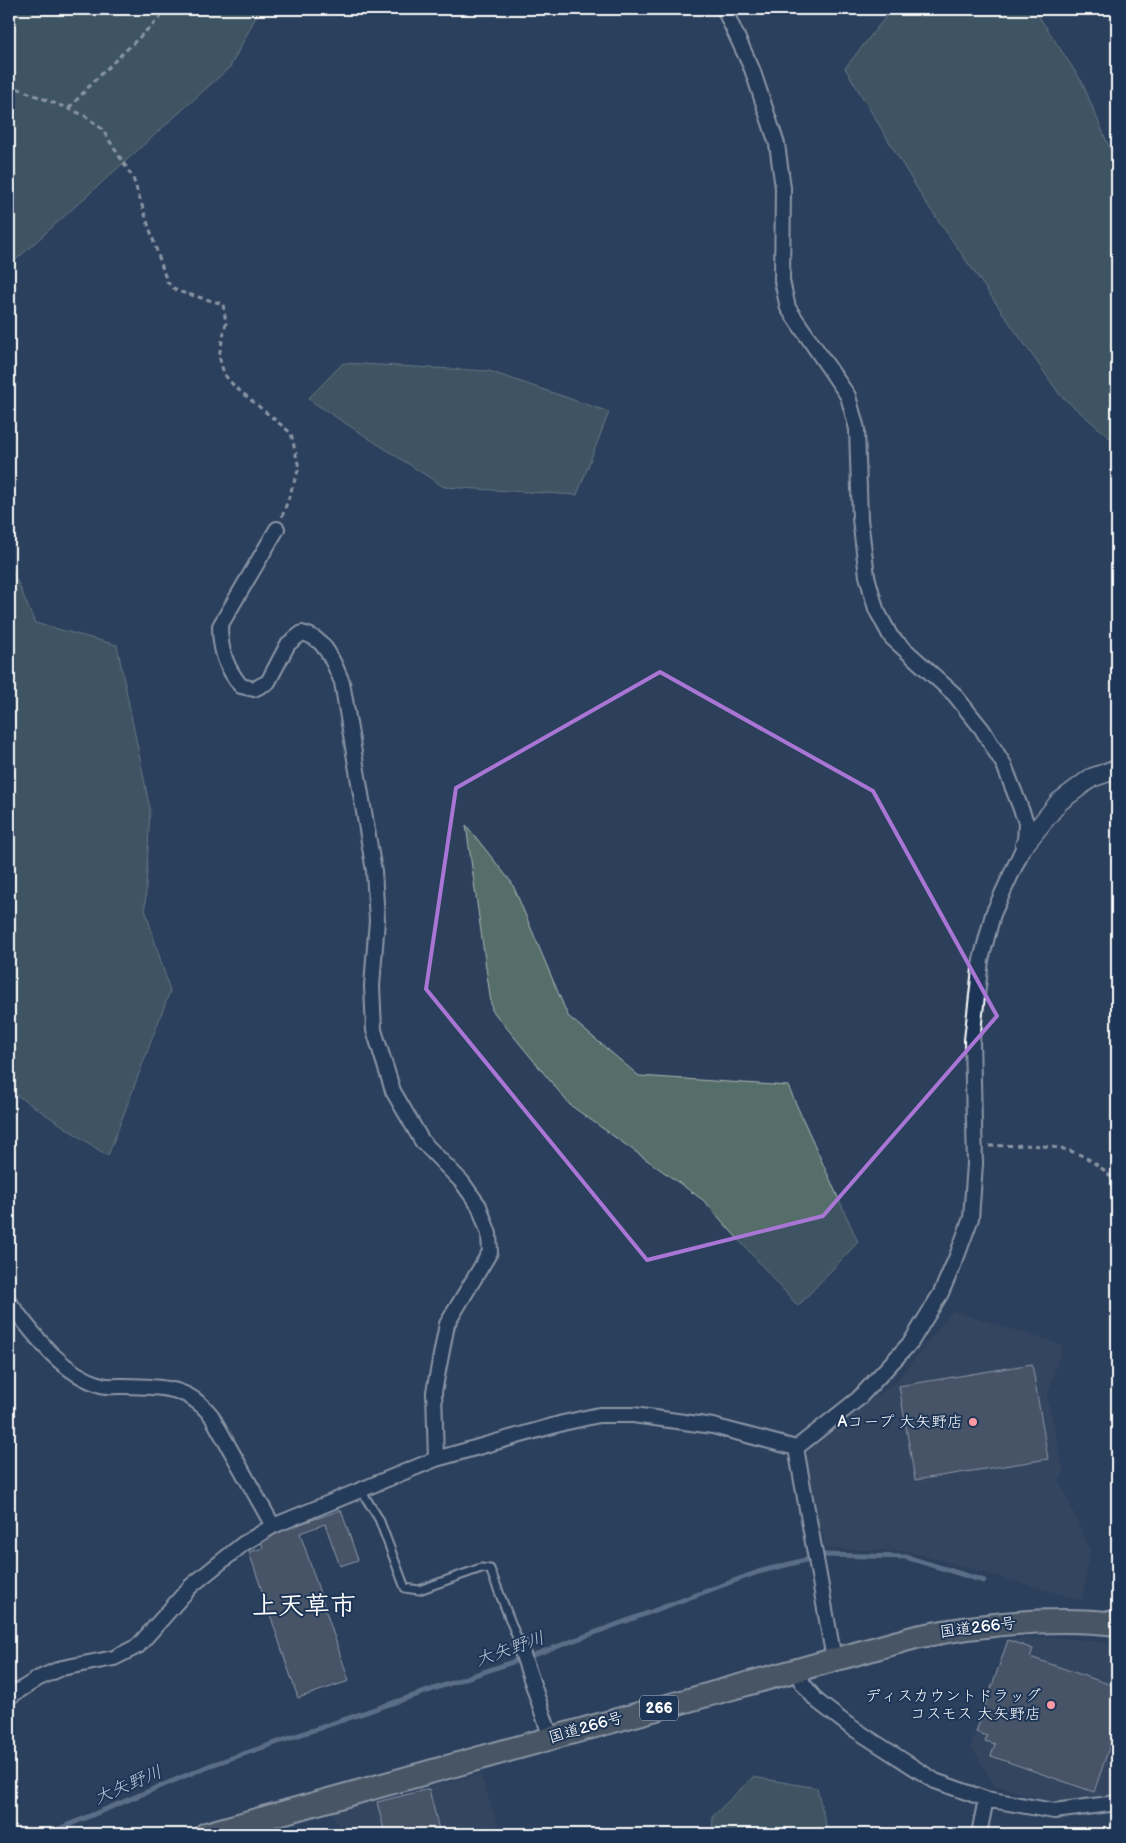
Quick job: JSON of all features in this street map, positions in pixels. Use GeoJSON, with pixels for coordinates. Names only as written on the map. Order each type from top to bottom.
{"type":"FeatureCollection","features":[{"type":"Feature","properties":{"kind":"highway","name":"国道266号"},"geometry":{"type":"LineString","coordinates":[[206,1834],[916,1637],[966,1627],[1053,1621],[1117,1624]]}},
{"type":"Feature","properties":{"kind":"street"},"geometry":{"type":"LineString","coordinates":[[724,9],[752,69],[777,144],[783,188],[782,281],[788,308],[848,396],[857,429],[861,528],[867,576],[876,608],[891,637],[954,694],[982,729],[1004,766],[1026,822],[1025,844]]}},
{"type":"Feature","properties":{"kind":"street"},"geometry":{"type":"LineString","coordinates":[[277,529],[220,626],[220,640],[227,668],[241,686],[254,689],[268,682],[288,644],[302,633],[313,635],[330,654],[342,682],[374,872],[378,920],[372,986],[374,1030],[393,1091],[422,1141],[462,1182],[479,1206],[489,1234],[490,1252],[447,1324],[434,1392],[436,1459]]}},
{"type":"Feature","properties":{"kind":"street"},"geometry":{"type":"LineString","coordinates":[[796,1448],[858,1399],[911,1342],[941,1293],[971,1218],[975,1164],[972,1040],[981,960],[994,914],[1025,844],[1059,802],[1091,778],[1117,769]]}},
{"type":"Feature","properties":{"kind":"street"},"geometry":{"type":"LineString","coordinates":[[9,1302],[43,1346],[75,1373],[102,1385],[160,1388],[184,1392],[200,1402],[211,1415],[273,1526]]}},
{"type":"Feature","properties":{"kind":"street"},"geometry":{"type":"LineString","coordinates":[[9,1697],[39,1678],[62,1668],[114,1658],[138,1646],[204,1576],[243,1544],[273,1526],[436,1459],[563,1423],[599,1415],[633,1415],[713,1426],[796,1448]]}},
{"type":"Feature","properties":{"kind":"street"},"geometry":{"type":"LineString","coordinates":[[796,1448],[834,1659]]}},
{"type":"Feature","properties":{"kind":"street"},"geometry":{"type":"LineString","coordinates":[[519,1643],[551,1738]]}},
{"type":"Feature","properties":{"kind":"street"},"geometry":{"type":"LineString","coordinates":[[798,1669],[803,1684],[817,1701],[848,1725],[935,1781],[986,1799],[1054,1811],[1117,1803]]}},
{"type":"Feature","properties":{"kind":"street"},"geometry":{"type":"LineString","coordinates":[[979,1834],[986,1799]]}},
{"type":"Feature","properties":{"kind":"lane"},"geometry":{"type":"LineString","coordinates":[[360,1489],[379,1519],[405,1588],[419,1590],[481,1568],[490,1569],[519,1643]]}},
{"type":"Feature","properties":{"kind":"path"},"geometry":{"type":"LineString","coordinates":[[69,108],[98,77],[169,9]]}},
{"type":"Feature","properties":{"kind":"path"},"geometry":{"type":"LineString","coordinates":[[9,84],[84,115],[102,129],[133,178],[167,282],[177,291],[223,304],[226,322],[220,356],[224,374],[234,386],[290,433],[299,468],[295,484],[277,529]]}},
{"type":"Feature","properties":{"kind":"path"},"geometry":{"type":"LineString","coordinates":[[974,1146],[1040,1145],[1080,1152],[1106,1170],[1117,1182]]}},
{"type":"Feature","properties":{"kind":"highlighted area"},"geometry":{"type":"Polygon","coordinates":[[[660,672],[873,791],[997,1016],[823,1216],[647,1260],[426,989],[456,788],[660,672]]]}},
{"type":"Feature","properties":{"kind":"shaded area"},"geometry":{"type":"Polygon","coordinates":[[[953,1311],[1063,1345],[1047,1396],[1064,1474],[1059,1480],[1090,1550],[1082,1600],[908,1551],[826,1549],[806,1474],[805,1462],[809,1449],[815,1438],[895,1383],[953,1311]]]}},
{"type":"Feature","properties":{"kind":"shaded area","name":"ディスカウントドラッグ コスモス 大矢野店"},"geometry":{"type":"Polygon","coordinates":[[[1053,1637],[1104,1642],[1117,1649],[1117,1795],[1051,1803],[995,1785],[971,1746],[1007,1640],[1053,1637]]]}},
{"type":"Feature","properties":{"kind":"shaded area"},"geometry":{"type":"Polygon","coordinates":[[[480,1774],[501,1834],[342,1834],[331,1812],[480,1774]]]}},
{"type":"Feature","properties":{"kind":"green space"},"geometry":{"type":"Polygon","coordinates":[[[9,9],[260,9],[230,67],[9,266],[9,9]]]}},
{"type":"Feature","properties":{"kind":"green space"},"geometry":{"type":"Polygon","coordinates":[[[892,9],[1034,9],[1082,82],[1117,166],[1117,444],[1060,395],[924,200],[845,68],[892,9]]]}},
{"type":"Feature","properties":{"kind":"green space"},"geometry":{"type":"Polygon","coordinates":[[[343,363],[489,371],[609,412],[577,495],[444,487],[308,399],[343,363]]]}},
{"type":"Feature","properties":{"kind":"green space"},"geometry":{"type":"Polygon","coordinates":[[[9,562],[35,623],[117,645],[150,809],[145,909],[170,991],[108,1156],[9,1090],[9,562]]]}},
{"type":"Feature","properties":{"kind":"green space"},"geometry":{"type":"Polygon","coordinates":[[[466,825],[512,883],[568,1016],[639,1076],[788,1086],[858,1242],[798,1306],[703,1200],[570,1105],[492,1010],[466,825]]]}},
{"type":"Feature","properties":{"kind":"green space"},"geometry":{"type":"Polygon","coordinates":[[[753,1777],[817,1788],[828,1834],[712,1834],[713,1816],[753,1777]]]}},
{"type":"Feature","properties":{"kind":"building","name":"Aコープ 大矢野店"},"geometry":{"type":"Polygon","coordinates":[[[1032,1364],[1048,1459],[915,1480],[899,1386],[1032,1364]]]}},
{"type":"Feature","properties":{"kind":"building"},"geometry":{"type":"Polygon","coordinates":[[[341,1510],[358,1560],[340,1566],[325,1524],[300,1533],[349,1681],[298,1698],[249,1552],[263,1548],[260,1538],[341,1510]]]}},
{"type":"Feature","properties":{"kind":"building","name":"ディスカウントドラッグ コスモス 大矢野店"},"geometry":{"type":"Polygon","coordinates":[[[1008,1640],[1033,1649],[1030,1657],[1117,1687],[1117,1724],[1094,1792],[991,1756],[995,1744],[985,1741],[987,1736],[976,1732],[1008,1640]]]}},
{"type":"Feature","properties":{"kind":"building"},"geometry":{"type":"Polygon","coordinates":[[[429,1789],[440,1834],[385,1834],[377,1802],[429,1789]]]}},
{"type":"Feature","properties":{"kind":"building"},"geometry":{"type":"Polygon","coordinates":[[[463,1831],[464,1834],[448,1834],[463,1831]]]}},
{"type":"Feature","properties":{"kind":"waterway","name":"大矢野川"},"geometry":{"type":"LineString","coordinates":[[54,1831],[211,1765],[548,1650],[758,1572],[825,1555],[906,1557],[984,1581]]}},
{"type":"Feature","properties":{"kind":"place","name":"Aコープ 大矢野店"},"geometry":{"type":"Point","coordinates":[973,1422]}},
{"type":"Feature","properties":{"kind":"place","name":"ディスカウントドラッグ コスモス 大矢野店"},"geometry":{"type":"Point","coordinates":[1051,1705]}},
{"type":"Feature","properties":{"kind":"district","name":"上天草市"},"geometry":{"type":"Point","coordinates":[304,1606]}}]}
